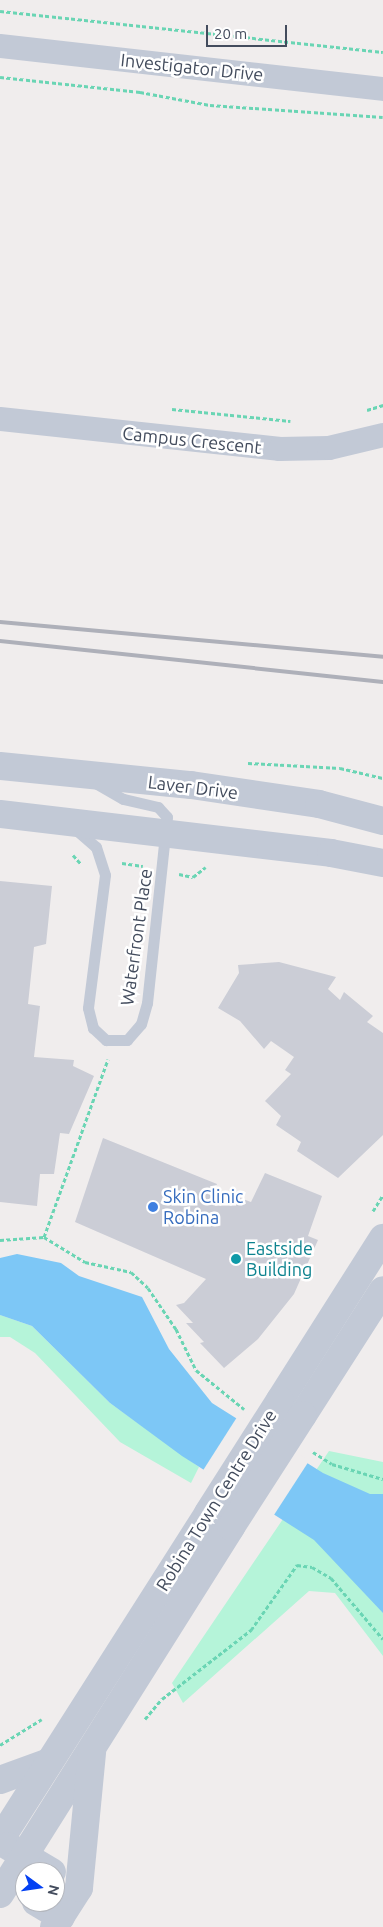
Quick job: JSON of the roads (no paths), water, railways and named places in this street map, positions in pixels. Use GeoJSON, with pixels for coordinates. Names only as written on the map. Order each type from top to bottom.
{"type":"FeatureCollection","features":[{"type":"Feature","properties":{"kind":"street","name":"Investigator Drive"},"geometry":{"type":"LineString","coordinates":[[0,46],[383,89]]}},
{"type":"Feature","properties":{"kind":"street","name":"Campus Crescent"},"geometry":{"type":"LineString","coordinates":[[0,419],[280,449],[329,448],[383,435]]}},
{"type":"Feature","properties":{"kind":"street","name":"Laver Drive"},"geometry":{"type":"LineString","coordinates":[[0,766],[290,800],[383,820]]}},
{"type":"Feature","properties":{"kind":"street"},"geometry":{"type":"LineString","coordinates":[[0,814],[167,832],[383,863]]}},
{"type":"Feature","properties":{"kind":"street","name":"Robina Town Centre Drive"},"geometry":{"type":"LineString","coordinates":[[0,1841],[383,1238]]}},
{"type":"Feature","properties":{"kind":"street","name":"Robina Town Centre Drive"},"geometry":{"type":"LineString","coordinates":[[8,1889],[24,1855],[383,1290]]}},
{"type":"Feature","properties":{"kind":"street"},"geometry":{"type":"LineString","coordinates":[[46,1912],[57,1922],[79,1888],[93,1748]]}},
{"type":"Feature","properties":{"kind":"street"},"geometry":{"type":"LineString","coordinates":[[0,1780],[49,1762]]}},
{"type":"Feature","properties":{"kind":"street"},"geometry":{"type":"LineString","coordinates":[[0,1841],[36,1862]]}},
{"type":"Feature","properties":{"kind":"street"},"geometry":{"type":"LineString","coordinates":[[65,1880],[79,1888]]}},
{"type":"Feature","properties":{"kind":"lane","name":"Waterfront Place"},"geometry":{"type":"LineString","coordinates":[[64,820],[96,847],[105,875],[88,1008],[93,1028],[106,1040],[127,1040],[140,1024],[147,1003],[167,832],[167,817],[158,807],[122,798],[81,774]]}},
{"type":"Feature","properties":{"kind":"water"},"geometry":{"type":"Polygon","coordinates":[[[17,1254],[61,1263],[79,1276],[142,1297],[169,1349],[212,1403],[323,1473],[370,1494],[383,1494],[383,1613],[314,1540],[182,1456],[110,1403],[32,1326],[0,1315],[0,1258],[17,1254]]]}},
{"type":"Feature","properties":{"kind":"railway"},"geometry":{"type":"LineString","coordinates":[[0,622],[383,657]]}},
{"type":"Feature","properties":{"kind":"railway"},"geometry":{"type":"LineString","coordinates":[[0,641],[383,682]]}},
{"type":"Feature","properties":{"kind":"place","name":"Skin Clinic Robina"},"geometry":{"type":"Point","coordinates":[153,1207]}},
{"type":"Feature","properties":{"kind":"place","name":"Eastside Building"},"geometry":{"type":"Point","coordinates":[236,1259]}}]}
